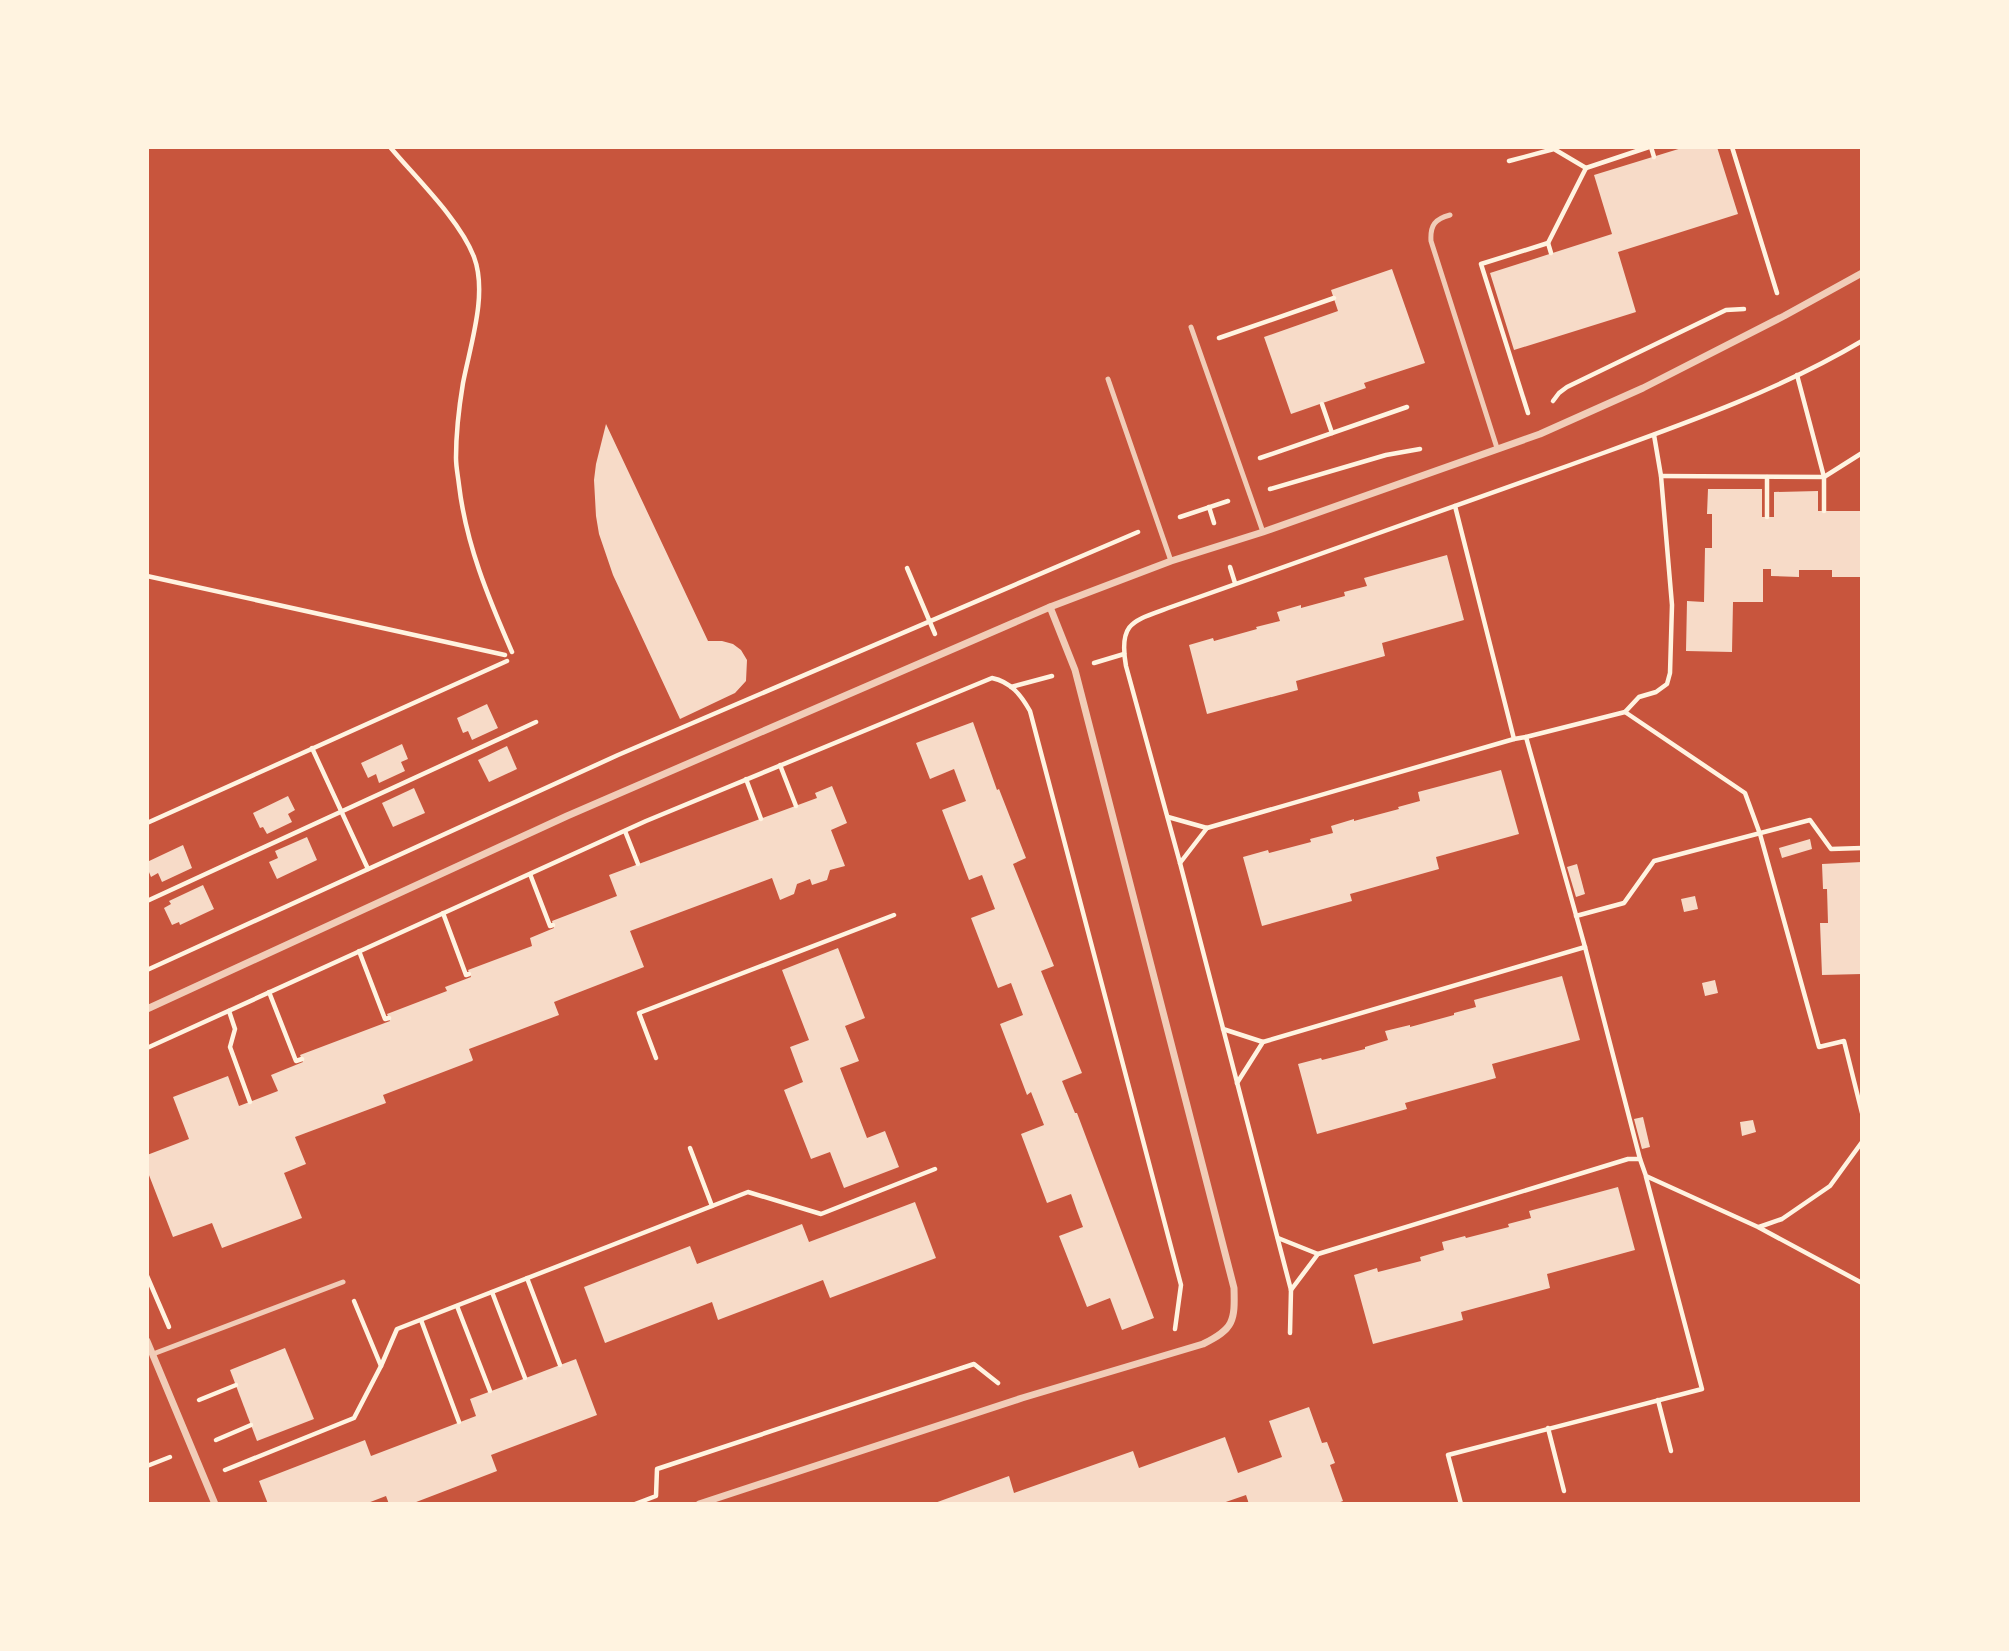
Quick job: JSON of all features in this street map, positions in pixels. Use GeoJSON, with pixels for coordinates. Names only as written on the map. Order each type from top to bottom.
{"type":"FeatureCollection","features":[{"type":"Feature","properties":{"kind":"street"},"geometry":{"type":"LineString","coordinates":[[147,1009],[567,816],[1050,607],[1171,561],[1263,532],[1541,434],[1643,388],[1862,273]]}},
{"type":"Feature","properties":{"kind":"street"},"geometry":{"type":"LineString","coordinates":[[699,1504],[1022,1398],[1203,1344],[1222,1335],[1234,1315],[1234,1288],[1078,683],[1050,607]]}},
{"type":"Feature","properties":{"kind":"street"},"geometry":{"type":"LineString","coordinates":[[147,1341],[215,1504]]}},
{"type":"Feature","properties":{"kind":"lane"},"geometry":{"type":"LineString","coordinates":[[1450,215],[1435,222],[1431,228],[1431,241],[1497,448]]}},
{"type":"Feature","properties":{"kind":"lane"},"geometry":{"type":"LineString","coordinates":[[1191,327],[1263,532]]}},
{"type":"Feature","properties":{"kind":"lane"},"geometry":{"type":"LineString","coordinates":[[1108,379],[1171,561]]}},
{"type":"Feature","properties":{"kind":"lane"},"geometry":{"type":"LineString","coordinates":[[153,1354],[343,1282]]}},
{"type":"Feature","properties":{"kind":"path"},"geometry":{"type":"LineString","coordinates":[[390,147],[461,230],[475,258],[479,283],[477,317],[463,386],[456,459],[462,513],[472,551],[512,652]]}},
{"type":"Feature","properties":{"kind":"path"},"geometry":{"type":"LineString","coordinates":[[1551,253],[1548,243],[1586,168],[1650,147],[1654,157]]}},
{"type":"Feature","properties":{"kind":"path"},"geometry":{"type":"LineString","coordinates":[[1732,147],[1778,295]]}},
{"type":"Feature","properties":{"kind":"path"},"geometry":{"type":"LineString","coordinates":[[1509,162],[1554,149],[1586,168]]}},
{"type":"Feature","properties":{"kind":"path"},"geometry":{"type":"LineString","coordinates":[[1528,413],[1481,264],[1548,243]]}},
{"type":"Feature","properties":{"kind":"path"},"geometry":{"type":"LineString","coordinates":[[1198,345],[1334,298]]}},
{"type":"Feature","properties":{"kind":"path"},"geometry":{"type":"LineString","coordinates":[[1290,1333],[1291,1290],[1126,666],[1123,639],[1127,627],[1143,617],[1721,409],[1797,375],[1862,341]]}},
{"type":"Feature","properties":{"kind":"path"},"geometry":{"type":"LineString","coordinates":[[1797,375],[1824,477],[1824,511]]}},
{"type":"Feature","properties":{"kind":"path"},"geometry":{"type":"LineString","coordinates":[[1322,404],[1332,433]]}},
{"type":"Feature","properties":{"kind":"path"},"geometry":{"type":"LineString","coordinates":[[1240,466],[1407,407]]}},
{"type":"Feature","properties":{"kind":"path"},"geometry":{"type":"LineString","coordinates":[[1167,816],[1207,828],[1514,739],[1625,712],[1639,697],[1656,692],[1667,684],[1670,673],[1672,605],[1661,476],[1654,434]]}},
{"type":"Feature","properties":{"kind":"path"},"geometry":{"type":"LineString","coordinates":[[1661,476],[1824,477],[1862,453]]}},
{"type":"Feature","properties":{"kind":"path"},"geometry":{"type":"LineString","coordinates":[[1767,477],[1767,517]]}},
{"type":"Feature","properties":{"kind":"path"},"geometry":{"type":"LineString","coordinates":[[1455,506],[1514,739]]}},
{"type":"Feature","properties":{"kind":"path"},"geometry":{"type":"LineString","coordinates":[[907,568],[943,654]]}},
{"type":"Feature","properties":{"kind":"path"},"geometry":{"type":"LineString","coordinates":[[147,576],[506,658],[147,823]]}},
{"type":"Feature","properties":{"kind":"path"},"geometry":{"type":"LineString","coordinates":[[147,1048],[625,831],[992,678],[1003,680],[1023,699],[1030,711],[1181,1285],[1174,1332]]}},
{"type":"Feature","properties":{"kind":"path"},"geometry":{"type":"LineString","coordinates":[[1625,712],[1745,793],[1760,834],[1819,1047],[1844,1041],[1862,1113]]}},
{"type":"Feature","properties":{"kind":"path"},"geometry":{"type":"LineString","coordinates":[[147,901],[536,722]]}},
{"type":"Feature","properties":{"kind":"path"},"geometry":{"type":"LineString","coordinates":[[1461,1504],[1448,1455],[1702,1389],[1585,947],[1526,737]]}},
{"type":"Feature","properties":{"kind":"path"},"geometry":{"type":"LineString","coordinates":[[312,748],[368,869]]}},
{"type":"Feature","properties":{"kind":"path"},"geometry":{"type":"LineString","coordinates":[[780,765],[796,806]]}},
{"type":"Feature","properties":{"kind":"path"},"geometry":{"type":"LineString","coordinates":[[746,779],[761,819]]}},
{"type":"Feature","properties":{"kind":"path"},"geometry":{"type":"LineString","coordinates":[[1576,916],[1624,903],[1654,861],[1810,820],[1831,849],[1862,848]]}},
{"type":"Feature","properties":{"kind":"path"},"geometry":{"type":"LineString","coordinates":[[1180,863],[1207,828]]}},
{"type":"Feature","properties":{"kind":"path"},"geometry":{"type":"LineString","coordinates":[[625,831],[638,864]]}},
{"type":"Feature","properties":{"kind":"path"},"geometry":{"type":"LineString","coordinates":[[530,874],[550,926],[553,925]]}},
{"type":"Feature","properties":{"kind":"path"},"geometry":{"type":"LineString","coordinates":[[443,913],[466,975],[470,974]]}},
{"type":"Feature","properties":{"kind":"path"},"geometry":{"type":"LineString","coordinates":[[656,1058],[639,1013],[894,915]]}},
{"type":"Feature","properties":{"kind":"path"},"geometry":{"type":"LineString","coordinates":[[1223,1029],[1263,1042],[1585,947]]}},
{"type":"Feature","properties":{"kind":"path"},"geometry":{"type":"LineString","coordinates":[[359,951],[385,1019],[388,1018]]}},
{"type":"Feature","properties":{"kind":"path"},"geometry":{"type":"LineString","coordinates":[[269,992],[296,1061],[302,1059]]}},
{"type":"Feature","properties":{"kind":"path"},"geometry":{"type":"LineString","coordinates":[[229,1010],[236,1029],[230,1047],[250,1102]]}},
{"type":"Feature","properties":{"kind":"path"},"geometry":{"type":"LineString","coordinates":[[1237,1083],[1263,1042]]}},
{"type":"Feature","properties":{"kind":"path"},"geometry":{"type":"LineString","coordinates":[[1759,1227],[1782,1219],[1830,1186],[1862,1142]]}},
{"type":"Feature","properties":{"kind":"path"},"geometry":{"type":"LineString","coordinates":[[690,1148],[712,1206]]}},
{"type":"Feature","properties":{"kind":"path"},"geometry":{"type":"LineString","coordinates":[[1291,1290],[1318,1254],[1628,1159],[1640,1159]]}},
{"type":"Feature","properties":{"kind":"path"},"geometry":{"type":"LineString","coordinates":[[204,1477],[354,1418],[397,1329],[748,1192],[821,1214],[935,1170]]}},
{"type":"Feature","properties":{"kind":"path"},"geometry":{"type":"LineString","coordinates":[[1646,1176],[1759,1227],[1862,1283]]}},
{"type":"Feature","properties":{"kind":"path"},"geometry":{"type":"LineString","coordinates":[[1278,1238],[1318,1254]]}},
{"type":"Feature","properties":{"kind":"path"},"geometry":{"type":"LineString","coordinates":[[527,1278],[560,1365]]}},
{"type":"Feature","properties":{"kind":"path"},"geometry":{"type":"LineString","coordinates":[[492,1292],[525,1378]]}},
{"type":"Feature","properties":{"kind":"path"},"geometry":{"type":"LineString","coordinates":[[355,1301],[381,1366]]}},
{"type":"Feature","properties":{"kind":"path"},"geometry":{"type":"LineString","coordinates":[[457,1306],[490,1391]]}},
{"type":"Feature","properties":{"kind":"path"},"geometry":{"type":"LineString","coordinates":[[421,1320],[459,1422]]}},
{"type":"Feature","properties":{"kind":"path"},"geometry":{"type":"LineString","coordinates":[[635,1504],[656,1496],[657,1469],[974,1364],[999,1384],[1007,1381]]}},
{"type":"Feature","properties":{"kind":"path"},"geometry":{"type":"LineString","coordinates":[[199,1400],[236,1385]]}},
{"type":"Feature","properties":{"kind":"path"},"geometry":{"type":"LineString","coordinates":[[1658,1400],[1671,1451]]}},
{"type":"Feature","properties":{"kind":"path"},"geometry":{"type":"LineString","coordinates":[[216,1440],[251,1425]]}},
{"type":"Feature","properties":{"kind":"path"},"geometry":{"type":"LineString","coordinates":[[1548,1428],[1564,1491]]}},
{"type":"Feature","properties":{"kind":"path"},"geometry":{"type":"LineString","coordinates":[[147,1466],[170,1457]]}},
{"type":"Feature","properties":{"kind":"building"},"geometry":{"type":"Polygon","coordinates":[[[1685,147],[1717,147],[1738,214],[1618,252],[1636,312],[1514,350],[1490,273],[1612,234],[1594,175],[1685,147]]]}},
{"type":"Feature","properties":{"kind":"building"},"geometry":{"type":"Polygon","coordinates":[[[1392,269],[1425,363],[1364,383],[1366,388],[1291,414],[1264,337],[1338,311],[1331,290],[1392,269]]]}},
{"type":"Feature","properties":{"kind":"building"},"geometry":{"type":"Polygon","coordinates":[[[606,424],[708,641],[733,644],[747,660],[746,681],[735,693],[680,719],[613,575],[599,534],[594,480],[606,424]]]}},
{"type":"Feature","properties":{"kind":"building"},"geometry":{"type":"Polygon","coordinates":[[[1708,489],[1762,489],[1762,517],[1774,517],[1774,492],[1818,491],[1818,511],[1862,511],[1862,577],[1832,577],[1832,570],[1799,570],[1799,577],[1771,576],[1771,569],[1763,569],[1763,602],[1733,602],[1732,652],[1686,651],[1687,601],[1704,602],[1705,548],[1712,548],[1712,514],[1707,514],[1708,489]]]}},
{"type":"Feature","properties":{"kind":"building"},"geometry":{"type":"Polygon","coordinates":[[[1447,555],[1464,620],[1382,643],[1385,656],[1296,681],[1298,690],[1207,714],[1189,645],[1213,638],[1214,641],[1280,621],[1277,612],[1345,596],[1344,592],[1367,586],[1364,578],[1447,555]]]}},
{"type":"Feature","properties":{"kind":"building"},"geometry":{"type":"Polygon","coordinates":[[[487,704],[498,728],[472,740],[468,731],[463,733],[457,718],[487,704]]]}},
{"type":"Feature","properties":{"kind":"building"},"geometry":{"type":"Polygon","coordinates":[[[973,722],[997,790],[999,789],[1026,858],[1013,864],[1054,966],[1041,971],[1082,1073],[1062,1081],[1077,1113],[1154,1318],[1122,1330],[1110,1298],[1087,1307],[1059,1236],[1083,1227],[1071,1194],[1047,1203],[1021,1134],[1044,1125],[1031,1092],[1027,1095],[1000,1024],[1023,1015],[1011,983],[998,988],[971,918],[995,909],[982,875],[969,880],[942,810],[966,801],[954,769],[930,779],[916,743],[973,722]]]}},
{"type":"Feature","properties":{"kind":"building"},"geometry":{"type":"Polygon","coordinates":[[[402,744],[408,759],[401,762],[405,771],[379,783],[376,774],[368,778],[361,763],[402,744]]]}},
{"type":"Feature","properties":{"kind":"building"},"geometry":{"type":"Polygon","coordinates":[[[507,746],[517,769],[489,782],[478,760],[507,746]]]}},
{"type":"Feature","properties":{"kind":"building"},"geometry":{"type":"Polygon","coordinates":[[[1501,770],[1519,834],[1436,857],[1439,869],[1350,894],[1352,901],[1262,926],[1243,857],[1311,842],[1310,839],[1333,833],[1331,826],[1420,801],[1418,792],[1501,770]]]}},
{"type":"Feature","properties":{"kind":"building"},"geometry":{"type":"Polygon","coordinates":[[[832,786],[847,823],[831,830],[845,866],[830,870],[827,880],[812,885],[810,879],[797,884],[794,894],[780,900],[772,878],[630,931],[644,967],[554,1002],[559,1015],[469,1049],[472,1061],[383,1095],[386,1103],[295,1137],[306,1164],[284,1173],[302,1218],[222,1248],[212,1223],[173,1237],[147,1170],[147,1155],[189,1139],[173,1097],[228,1076],[239,1106],[278,1091],[271,1075],[303,1062],[300,1055],[390,1021],[387,1014],[447,991],[445,987],[471,977],[468,970],[532,946],[530,938],[554,928],[552,921],[617,896],[609,875],[817,798],[815,793],[832,786]]]}},
{"type":"Feature","properties":{"kind":"building"},"geometry":{"type":"Polygon","coordinates":[[[414,788],[425,813],[393,827],[382,803],[414,788]]]}},
{"type":"Feature","properties":{"kind":"building"},"geometry":{"type":"Polygon","coordinates":[[[288,796],[295,810],[288,814],[292,822],[267,834],[263,827],[260,828],[253,813],[288,796]]]}},
{"type":"Feature","properties":{"kind":"building"},"geometry":{"type":"Polygon","coordinates":[[[307,837],[317,860],[277,879],[269,862],[278,858],[275,851],[307,837]]]}},
{"type":"Feature","properties":{"kind":"building"},"geometry":{"type":"Polygon","coordinates":[[[1810,839],[1812,849],[1782,858],[1779,848],[1810,839]]]}},
{"type":"Feature","properties":{"kind":"building"},"geometry":{"type":"Polygon","coordinates":[[[183,845],[192,868],[162,882],[158,873],[151,877],[147,862],[183,845]]]}},
{"type":"Feature","properties":{"kind":"building"},"geometry":{"type":"Polygon","coordinates":[[[1862,862],[1862,974],[1822,975],[1820,923],[1828,923],[1827,889],[1823,889],[1822,864],[1862,862]]]}},
{"type":"Feature","properties":{"kind":"building"},"geometry":{"type":"Polygon","coordinates":[[[1577,864],[1585,894],[1576,897],[1567,867],[1577,864]]]}},
{"type":"Feature","properties":{"kind":"building"},"geometry":{"type":"Polygon","coordinates":[[[203,885],[214,909],[180,925],[179,922],[172,925],[164,908],[171,904],[169,901],[203,885]]]}},
{"type":"Feature","properties":{"kind":"building"},"geometry":{"type":"Polygon","coordinates":[[[1695,896],[1698,909],[1684,912],[1681,899],[1695,896]]]}},
{"type":"Feature","properties":{"kind":"building"},"geometry":{"type":"Polygon","coordinates":[[[838,948],[865,1018],[845,1026],[859,1061],[840,1068],[867,1138],[885,1131],[899,1167],[844,1188],[830,1152],[811,1159],[784,1090],[803,1082],[790,1047],[809,1040],[782,970],[838,948]]]}},
{"type":"Feature","properties":{"kind":"building"},"geometry":{"type":"Polygon","coordinates":[[[1562,976],[1580,1040],[1492,1064],[1496,1078],[1405,1103],[1407,1109],[1317,1134],[1298,1064],[1365,1049],[1388,1040],[1385,1031],[1454,1015],[1476,1007],[1474,1000],[1562,976]]]}},
{"type":"Feature","properties":{"kind":"building"},"geometry":{"type":"Polygon","coordinates":[[[1715,980],[1718,993],[1705,996],[1702,983],[1715,980]]]}},
{"type":"Feature","properties":{"kind":"building"},"geometry":{"type":"Polygon","coordinates":[[[1643,1117],[1650,1147],[1642,1149],[1634,1119],[1643,1117]]]}},
{"type":"Feature","properties":{"kind":"building"},"geometry":{"type":"Polygon","coordinates":[[[1753,1120],[1756,1132],[1742,1136],[1740,1122],[1753,1120]]]}},
{"type":"Feature","properties":{"kind":"building"},"geometry":{"type":"Polygon","coordinates":[[[1618,1187],[1635,1250],[1547,1274],[1550,1288],[1461,1312],[1463,1320],[1373,1344],[1354,1275],[1377,1268],[1378,1272],[1421,1261],[1420,1257],[1444,1250],[1442,1242],[1509,1227],[1508,1224],[1531,1218],[1529,1211],[1618,1187]]]}},
{"type":"Feature","properties":{"kind":"building"},"geometry":{"type":"Polygon","coordinates":[[[915,1202],[936,1258],[830,1298],[823,1280],[718,1320],[712,1302],[605,1343],[584,1287],[690,1246],[697,1264],[802,1224],[809,1242],[915,1202]]]}},
{"type":"Feature","properties":{"kind":"building"},"geometry":{"type":"Polygon","coordinates":[[[285,1348],[314,1419],[257,1441],[230,1370],[285,1348]]]}},
{"type":"Feature","properties":{"kind":"building"},"geometry":{"type":"Polygon","coordinates":[[[576,1359],[597,1415],[491,1455],[497,1471],[411,1504],[389,1504],[386,1496],[365,1504],[268,1504],[259,1481],[365,1440],[371,1456],[476,1416],[470,1399],[576,1359]]]}},
{"type":"Feature","properties":{"kind":"building"},"geometry":{"type":"Polygon","coordinates":[[[1309,1407],[1322,1443],[1327,1442],[1335,1463],[1330,1465],[1343,1501],[1335,1504],[1249,1504],[1246,1495],[1220,1504],[932,1504],[1009,1476],[1014,1493],[1133,1451],[1139,1468],[1225,1437],[1238,1473],[1282,1457],[1269,1421],[1309,1407]]]}}]}
